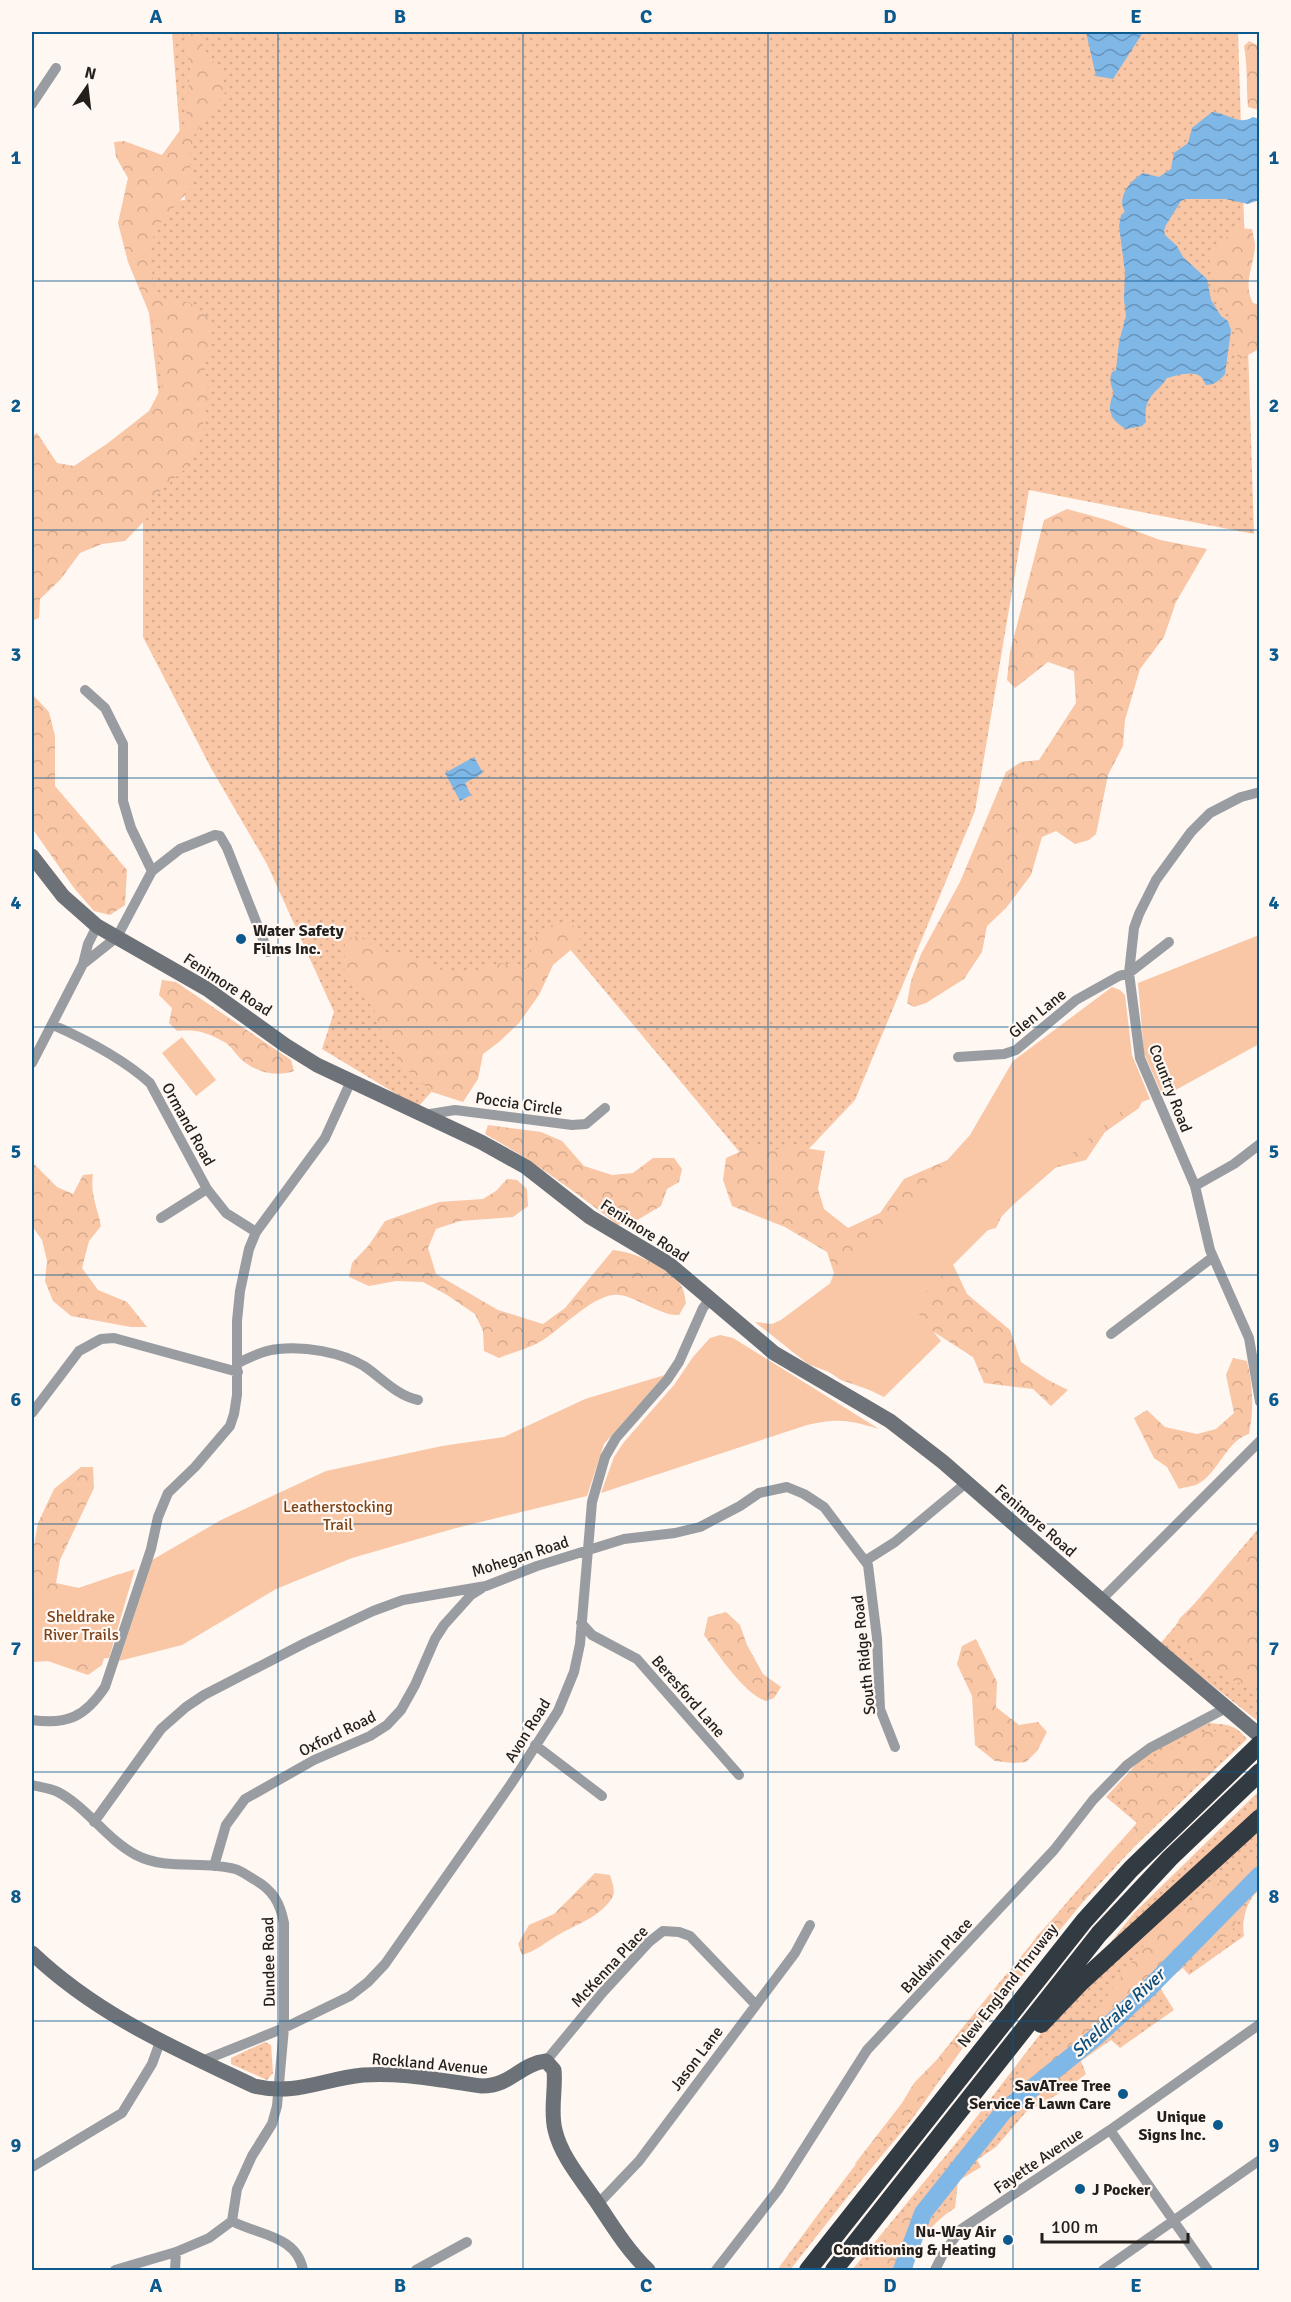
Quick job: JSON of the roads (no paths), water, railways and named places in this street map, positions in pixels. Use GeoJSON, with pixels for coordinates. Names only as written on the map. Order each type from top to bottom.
{"type":"FeatureCollection","features":[{"type":"Feature","properties":{"kind":"highway","name":"New England Thruway"},"geometry":{"type":"LineString","coordinates":[[808,2271],[1084,1921],[1131,1869],[1260,1744]]}},
{"type":"Feature","properties":{"kind":"highway"},"geometry":{"type":"LineString","coordinates":[[834,2271],[1100,1934],[1154,1875],[1257,1774]]}},
{"type":"Feature","properties":{"kind":"highway"},"geometry":{"type":"LineString","coordinates":[[952,2120],[1004,2068],[1063,2000],[1260,1818]]}},
{"type":"Feature","properties":{"kind":"street"},"geometry":{"type":"LineString","coordinates":[[32,104],[56,68]]}},
{"type":"Feature","properties":{"kind":"street"},"geometry":{"type":"LineString","coordinates":[[85,690],[105,708],[123,744],[123,801],[132,828],[152,871]]}},
{"type":"Feature","properties":{"kind":"street","name":"Country Road"},"geometry":{"type":"LineString","coordinates":[[1260,792],[1241,796],[1210,813],[1191,832],[1156,880],[1138,914],[1134,928],[1129,973],[1140,1058],[1195,1186],[1213,1257],[1249,1338],[1260,1402]]}},
{"type":"Feature","properties":{"kind":"street"},"geometry":{"type":"LineString","coordinates":[[83,964],[117,937],[152,871],[180,849],[215,835],[220,836],[227,848],[268,952]]}},
{"type":"Feature","properties":{"kind":"street","name":"Fenimore Road"},"geometry":{"type":"LineString","coordinates":[[32,855],[63,896],[97,926],[207,989],[317,1065],[481,1142],[526,1167],[590,1217],[669,1264],[774,1353],[890,1421],[966,1483],[1260,1736]]}},
{"type":"Feature","properties":{"kind":"street"},"geometry":{"type":"LineString","coordinates":[[32,1063],[83,964],[88,944],[97,926]]}},
{"type":"Feature","properties":{"kind":"street","name":"Glen Lane"},"geometry":{"type":"LineString","coordinates":[[958,1057],[1004,1054],[1016,1050],[1076,1000],[1119,976],[1129,973],[1169,942]]}},
{"type":"Feature","properties":{"kind":"street","name":"Ormand Road"},"geometry":{"type":"LineString","coordinates":[[53,1025],[101,1049],[137,1071],[150,1083],[207,1189],[226,1213],[256,1232]]}},
{"type":"Feature","properties":{"kind":"street"},"geometry":{"type":"LineString","coordinates":[[32,1720],[49,1723],[85,1712],[105,1687],[151,1549],[158,1517],[168,1493],[195,1467],[230,1426],[237,1395],[237,1321],[240,1291],[249,1249],[256,1232],[325,1138],[351,1081]]}},
{"type":"Feature","properties":{"kind":"street","name":"Poccia Circle"},"geometry":{"type":"LineString","coordinates":[[424,1115],[455,1110],[573,1125],[586,1124],[605,1108]]}},
{"type":"Feature","properties":{"kind":"street"},"geometry":{"type":"LineString","coordinates":[[1195,1186],[1234,1164],[1260,1144]]}},
{"type":"Feature","properties":{"kind":"street"},"geometry":{"type":"LineString","coordinates":[[161,1218],[207,1189]]}},
{"type":"Feature","properties":{"kind":"street"},"geometry":{"type":"LineString","coordinates":[[1111,1334],[1213,1257]]}},
{"type":"Feature","properties":{"kind":"street","name":"Avon Road"},"geometry":{"type":"LineString","coordinates":[[202,2061],[284,2028],[350,1996],[368,1982],[385,1964],[511,1784],[558,1711],[574,1672],[581,1623],[592,1502],[605,1456],[616,1438],[667,1380],[679,1362],[703,1308],[710,1299]]}},
{"type":"Feature","properties":{"kind":"street"},"geometry":{"type":"LineString","coordinates":[[32,1413],[79,1351],[101,1339],[114,1338],[238,1367],[257,1354],[276,1349],[303,1348],[347,1358],[363,1366],[405,1397],[418,1400]]}},
{"type":"Feature","properties":{"kind":"street"},"geometry":{"type":"LineString","coordinates":[[1101,1600],[1260,1441]]}},
{"type":"Feature","properties":{"kind":"street"},"geometry":{"type":"LineString","coordinates":[[865,1560],[895,1542],[966,1483]]}},
{"type":"Feature","properties":{"kind":"street","name":"Mohegan Road"},"geometry":{"type":"LineString","coordinates":[[94,1822],[161,1729],[186,1707],[204,1695],[373,1611],[403,1600],[486,1586],[537,1566],[624,1539],[675,1533],[699,1527],[740,1506],[759,1493],[787,1487],[804,1494],[824,1507],[865,1560]]}},
{"type":"Feature","properties":{"kind":"street","name":"South Ridge Road"},"geometry":{"type":"LineString","coordinates":[[865,1560],[873,1592],[880,1709],[895,1747]]}},
{"type":"Feature","properties":{"kind":"street","name":"Oxford Road"},"geometry":{"type":"LineString","coordinates":[[214,1866],[226,1825],[245,1799],[314,1760],[370,1736],[387,1725],[401,1710],[444,1625],[471,1595],[486,1586]]}},
{"type":"Feature","properties":{"kind":"street","name":"Beresford Lane"},"geometry":{"type":"LineString","coordinates":[[581,1623],[592,1635],[637,1659],[739,1775]]}},
{"type":"Feature","properties":{"kind":"street","name":"Baldwin Place"},"geometry":{"type":"LineString","coordinates":[[716,2271],[778,2190],[867,2050],[1054,1850],[1093,1800],[1127,1765],[1150,1748],[1226,1708]]}},
{"type":"Feature","properties":{"kind":"street"},"geometry":{"type":"LineString","coordinates":[[535,1745],[602,1796]]}},
{"type":"Feature","properties":{"kind":"street","name":"Dundee Road"},"geometry":{"type":"LineString","coordinates":[[32,1785],[57,1792],[79,1808],[121,1847],[146,1860],[165,1864],[236,1869],[261,1883],[281,1906],[284,1923],[284,2028],[278,2090],[272,2124],[252,2156],[237,2189],[232,2221]]}},
{"type":"Feature","properties":{"kind":"street","name":"Jason Lane"},"geometry":{"type":"LineString","coordinates":[[598,2204],[639,2161],[795,1953],[810,1924]]}},
{"type":"Feature","properties":{"kind":"street","name":"McKenna Place"},"geometry":{"type":"LineString","coordinates":[[546,2061],[603,1992],[649,1942],[663,1931],[679,1932],[690,1936],[755,2004]]}},
{"type":"Feature","properties":{"kind":"street","name":"Rockland Avenue"},"geometry":{"type":"LineString","coordinates":[[32,1953],[99,2006],[160,2042],[254,2085],[278,2090],[305,2088],[341,2078],[364,2075],[494,2086],[506,2082],[533,2063],[546,2061]]}},
{"type":"Feature","properties":{"kind":"street","name":"Fayette Avenue"},"geometry":{"type":"LineString","coordinates":[[935,2271],[942,2256],[960,2230],[1110,2130],[1260,2024]]}},
{"type":"Feature","properties":{"kind":"street"},"geometry":{"type":"LineString","coordinates":[[32,2166],[122,2114],[152,2064],[160,2042]]}},
{"type":"Feature","properties":{"kind":"street"},"geometry":{"type":"LineString","coordinates":[[546,2061],[554,2070],[552,2115],[556,2133],[572,2167],[632,2255],[648,2271]]}},
{"type":"Feature","properties":{"kind":"street"},"geometry":{"type":"LineString","coordinates":[[1110,2130],[1208,2271]]}},
{"type":"Feature","properties":{"kind":"street"},"geometry":{"type":"LineString","coordinates":[[1103,2271],[1260,2160]]}},
{"type":"Feature","properties":{"kind":"street"},"geometry":{"type":"LineString","coordinates":[[115,2271],[176,2252],[209,2238],[232,2221],[274,2236],[291,2247],[302,2264],[303,2271]]}},
{"type":"Feature","properties":{"kind":"street"},"geometry":{"type":"LineString","coordinates":[[416,2271],[467,2242]]}},
{"type":"Feature","properties":{"kind":"street"},"geometry":{"type":"LineString","coordinates":[[175,2271],[176,2252]]}},
{"type":"Feature","properties":{"kind":"water"},"geometry":{"type":"Polygon","coordinates":[[[1086,32],[1141,32],[1142,34],[1113,79],[1096,76],[1086,32]]]}},
{"type":"Feature","properties":{"kind":"water"},"geometry":{"type":"Polygon","coordinates":[[[1212,112],[1238,120],[1253,117],[1259,119],[1259,200],[1248,204],[1225,199],[1186,199],[1181,201],[1164,231],[1183,257],[1207,279],[1211,300],[1221,316],[1228,321],[1231,330],[1225,374],[1217,382],[1206,385],[1197,374],[1167,378],[1148,401],[1146,422],[1142,426],[1126,429],[1118,424],[1110,410],[1113,395],[1111,377],[1112,372],[1116,370],[1119,342],[1126,316],[1125,272],[1119,226],[1121,215],[1125,212],[1123,195],[1133,180],[1143,173],[1159,177],[1171,169],[1174,153],[1188,143],[1192,128],[1212,112]]]}},
{"type":"Feature","properties":{"kind":"water"},"geometry":{"type":"Polygon","coordinates":[[[474,757],[483,773],[465,783],[471,795],[460,801],[445,773],[474,757]]]}},
{"type":"Feature","properties":{"kind":"waterway","name":"Sheldrake River"},"geometry":{"type":"LineString","coordinates":[[902,2270],[923,2213],[1004,2111],[1097,2036],[1148,1989],[1260,1875]]}},
{"type":"Feature","properties":{"kind":"place","name":"Water Safety Films Inc."},"geometry":{"type":"Point","coordinates":[241,939]}},
{"type":"Feature","properties":{"kind":"place","name":"SavATree Tree Service & Lawn Care"},"geometry":{"type":"Point","coordinates":[1123,2094]}},
{"type":"Feature","properties":{"kind":"place","name":"Unique Signs Inc."},"geometry":{"type":"Point","coordinates":[1218,2125]}},
{"type":"Feature","properties":{"kind":"place","name":"J Pocker"},"geometry":{"type":"Point","coordinates":[1080,2189]}},
{"type":"Feature","properties":{"kind":"place","name":"Nu-Way Air Conditioning & Heating"},"geometry":{"type":"Point","coordinates":[1008,2240]}},
{"type":"Feature","properties":{"kind":"park label","name":"Leatherstocking Trail"},"geometry":{"type":"Point","coordinates":[338,1515]}},
{"type":"Feature","properties":{"kind":"park label","name":"Sheldrake River Trails"},"geometry":{"type":"Point","coordinates":[81,1625]}}]}
